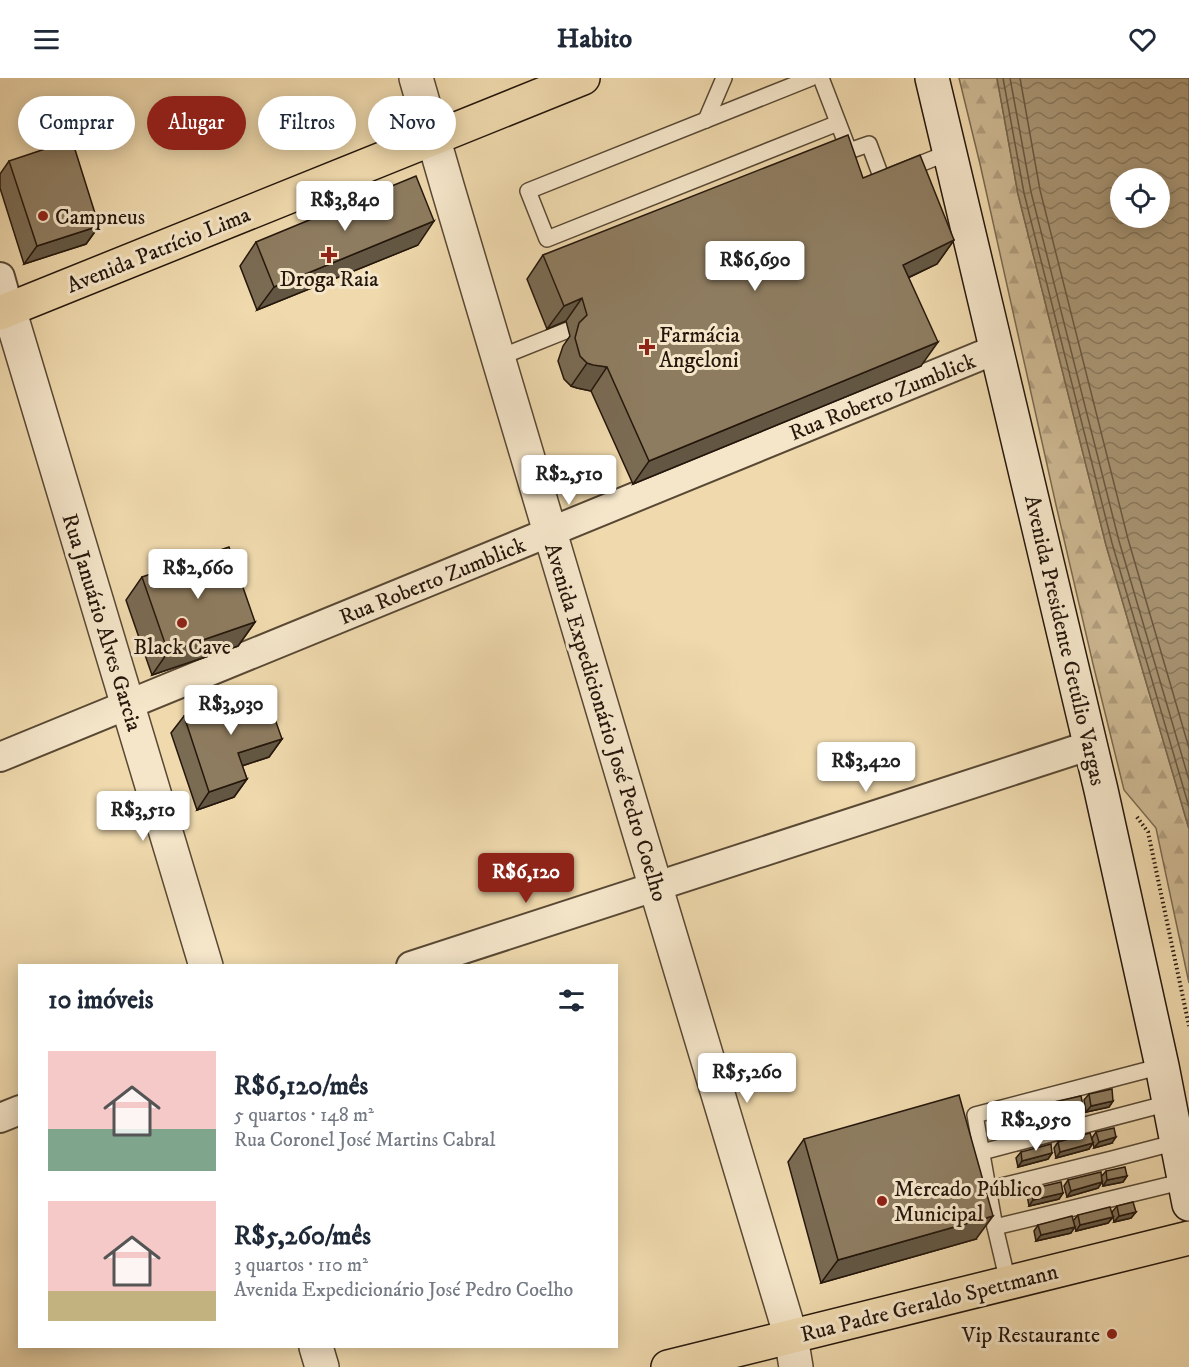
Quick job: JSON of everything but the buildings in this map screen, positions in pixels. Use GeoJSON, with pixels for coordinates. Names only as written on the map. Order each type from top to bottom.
{"type":"FeatureCollection","features":[{"type":"Feature","properties":{"kind":"main road","name":"Avenida Patrício Lima"},"geometry":{"type":"LineString","coordinates":[[456,129],[583,78]]}},
{"type":"Feature","properties":{"kind":"main road","name":"Avenida Patrício Lima"},"geometry":{"type":"LineString","coordinates":[[5,311],[404,150]]}},
{"type":"Feature","properties":{"kind":"main road","name":"Rua Padre Geraldo Spettmann"},"geometry":{"type":"LineString","coordinates":[[668,1367],[794,1352],[1008,1282],[1189,1238]]}},
{"type":"Feature","properties":{"kind":"street","name":"Avenida Expedicionário José Pedro Coelho"},"geometry":{"type":"LineString","coordinates":[[416,78],[421,96]]}},
{"type":"Feature","properties":{"kind":"street","name":"Avenida Presidente Getúlio Vargas"},"geometry":{"type":"LineString","coordinates":[[932,78],[1091,745],[1162,1066],[1187,1192]]}},
{"type":"Feature","properties":{"kind":"street","name":"Avenida Expedicionário José Pedro Coelho"},"geometry":{"type":"LineString","coordinates":[[437,150],[794,1352]]}},
{"type":"Feature","properties":{"kind":"street","name":"Rua Januário Alves Garcia"},"geometry":{"type":"LineString","coordinates":[[0,277],[5,311],[128,704],[205,964]]}},
{"type":"Feature","properties":{"kind":"street","name":"Rua Roberto Zumblick"},"geometry":{"type":"LineString","coordinates":[[0,756],[997,349]]}},
{"type":"Feature","properties":{"kind":"street"},"geometry":{"type":"LineString","coordinates":[[417,964],[1091,745]]}},
{"type":"Feature","properties":{"kind":"street"},"geometry":{"type":"LineString","coordinates":[[0,1118],[18,1111]]}},
{"type":"Feature","properties":{"kind":"street"},"geometry":{"type":"LineString","coordinates":[[316,1348],[322,1367]]}},
{"type":"Feature","properties":{"kind":"lane"},"geometry":{"type":"LineString","coordinates":[[706,120],[724,78]]}},
{"type":"Feature","properties":{"kind":"lane"},"geometry":{"type":"LineString","coordinates":[[811,78],[528,191],[547,239],[838,123]]}},
{"type":"Feature","properties":{"kind":"lane"},"geometry":{"type":"LineString","coordinates":[[821,78],[849,151],[869,144],[882,179],[950,152]]}},
{"type":"Feature","properties":{"kind":"lane"},"geometry":{"type":"LineString","coordinates":[[498,357],[568,330]]}},
{"type":"Feature","properties":{"kind":"lane"},"geometry":{"type":"LineString","coordinates":[[1008,1282],[995,1227],[975,1114],[1162,1066]]}},
{"type":"Feature","properties":{"kind":"lane"},"geometry":{"type":"LineString","coordinates":[[982,1152],[1169,1103]]}},
{"type":"Feature","properties":{"kind":"lane"},"geometry":{"type":"LineString","coordinates":[[988,1188],[1177,1142]]}},
{"type":"Feature","properties":{"kind":"lane"},"geometry":{"type":"LineString","coordinates":[[995,1227],[1187,1192]]}},
{"type":"Feature","properties":{"kind":"green space"},"geometry":{"type":"Polygon","coordinates":[[[959,78],[997,78],[1018,194],[1106,545],[1189,829],[1189,983],[1156,828],[1124,790],[1056,505],[959,78]]]}},
{"type":"Feature","properties":{"kind":"water"},"geometry":{"type":"Polygon","coordinates":[[[997,78],[1189,78],[1189,829],[1106,545],[1018,194],[997,78]]]}},
{"type":"Feature","properties":{"kind":"place","name":"Campneus"},"geometry":{"type":"Point","coordinates":[43,216]}},
{"type":"Feature","properties":{"kind":"place","name":"Droga Raia"},"geometry":{"type":"Point","coordinates":[329,255]}},
{"type":"Feature","properties":{"kind":"place","name":"Farmácia Angeloni"},"geometry":{"type":"Point","coordinates":[647,347]}},
{"type":"Feature","properties":{"kind":"place","name":"Black Cave"},"geometry":{"type":"Point","coordinates":[182,623]}},
{"type":"Feature","properties":{"kind":"place","name":"Mercado Público Municipal"},"geometry":{"type":"Point","coordinates":[882,1201]}},
{"type":"Feature","properties":{"kind":"place","name":"Vip Restaurante"},"geometry":{"type":"Point","coordinates":[1112,1334]}}]}
